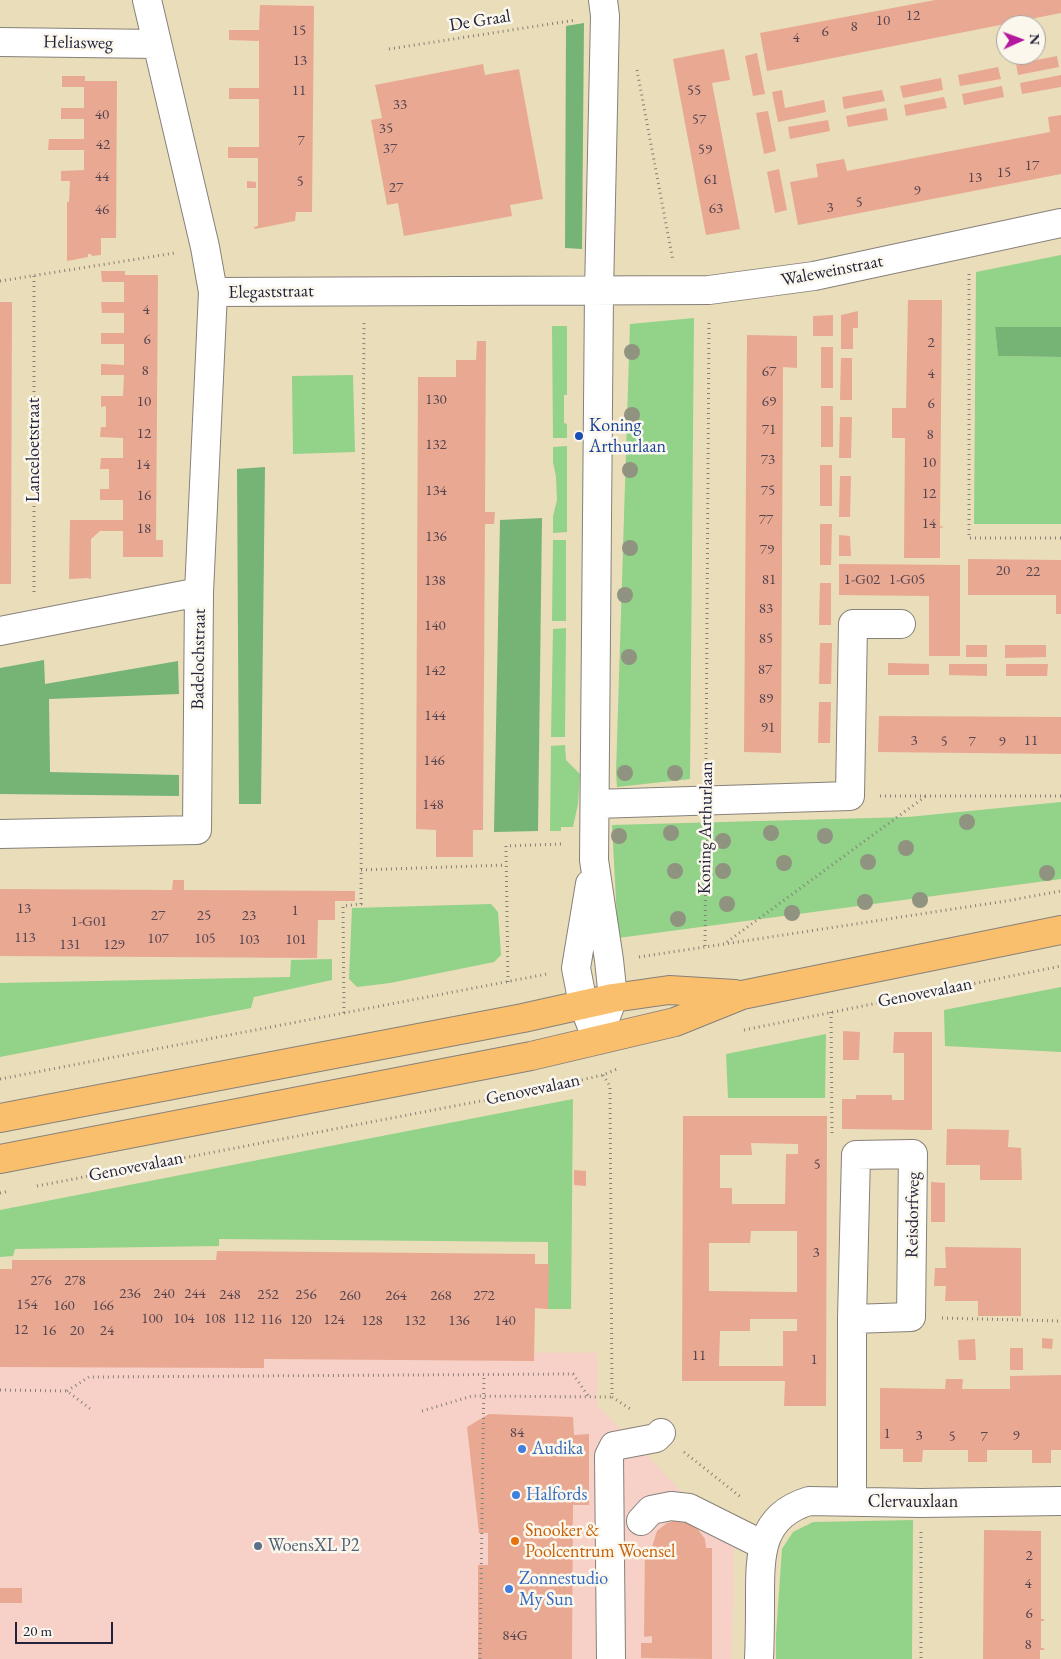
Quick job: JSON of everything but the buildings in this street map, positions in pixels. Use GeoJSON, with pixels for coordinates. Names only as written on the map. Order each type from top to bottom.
{"type":"FeatureCollection","features":[{"type":"Feature","properties":{"kind":"main road","name":"Genovevalaan"},"geometry":{"type":"LineString","coordinates":[[0,1159],[531,1056],[675,1022],[742,994],[1061,930]]}},
{"type":"Feature","properties":{"kind":"main road","name":"Genovevalaan"},"geometry":{"type":"LineString","coordinates":[[0,1118],[522,1018],[613,998],[669,990],[742,994]]}},
{"type":"Feature","properties":{"kind":"street","name":"Elegaststraat"},"geometry":{"type":"LineString","coordinates":[[146,0],[205,248],[213,292],[364,290],[599,292]]}},
{"type":"Feature","properties":{"kind":"street"},"geometry":{"type":"LineString","coordinates":[[597,1040],[582,1004],[576,968],[594,852],[599,292],[604,8]]}},
{"type":"Feature","properties":{"kind":"street","name":"Heliasweg"},"geometry":{"type":"LineString","coordinates":[[0,42],[157,44]]}},
{"type":"Feature","properties":{"kind":"street","name":"Waleweinstraat"},"geometry":{"type":"LineString","coordinates":[[599,292],[710,290],[814,276],[1061,223]]}},
{"type":"Feature","properties":{"kind":"street","name":"Badelochstraat"},"geometry":{"type":"LineString","coordinates":[[0,834],[197,830],[200,592],[213,292]]}},
{"type":"Feature","properties":{"kind":"street"},"geometry":{"type":"LineString","coordinates":[[0,631],[200,592]]}},
{"type":"Feature","properties":{"kind":"street"},"geometry":{"type":"LineString","coordinates":[[595,804],[850,796],[853,624],[901,624]]}},
{"type":"Feature","properties":{"kind":"street"},"geometry":{"type":"LineString","coordinates":[[594,852],[613,998],[597,1040]]}},
{"type":"Feature","properties":{"kind":"street","name":"Reisdorfweg"},"geometry":{"type":"LineString","coordinates":[[856,1155],[913,1154],[911,1317]]}},
{"type":"Feature","properties":{"kind":"street"},"geometry":{"type":"LineString","coordinates":[[852,1501],[852,1319],[856,1155]]}},
{"type":"Feature","properties":{"kind":"street"},"geometry":{"type":"LineString","coordinates":[[852,1319],[911,1317]]}},
{"type":"Feature","properties":{"kind":"street"},"geometry":{"type":"LineString","coordinates":[[611,1659],[609,1456],[614,1446],[656,1438],[661,1433]]}},
{"type":"Feature","properties":{"kind":"street","name":"Clervauxlaan"},"geometry":{"type":"LineString","coordinates":[[768,1534],[783,1513],[794,1506],[809,1501],[921,1503],[1061,1500]]}},
{"type":"Feature","properties":{"kind":"street"},"geometry":{"type":"LineString","coordinates":[[641,1521],[651,1510],[671,1506],[689,1508],[768,1534],[760,1562],[760,1659]]}},
{"type":"Feature","properties":{"kind":"path","name":"De Graal"},"geometry":{"type":"LineString","coordinates":[[388,49],[604,8]]}},
{"type":"Feature","properties":{"kind":"path"},"geometry":{"type":"LineString","coordinates":[[636,67],[679,291]]}},
{"type":"Feature","properties":{"kind":"path"},"geometry":{"type":"LineString","coordinates":[[969,244],[969,538],[1061,538]]}},
{"type":"Feature","properties":{"kind":"path"},"geometry":{"type":"LineString","coordinates":[[0,282],[205,248]]}},
{"type":"Feature","properties":{"kind":"path","name":"Lanceloetstraat"},"geometry":{"type":"LineString","coordinates":[[34,276],[35,624]]}},
{"type":"Feature","properties":{"kind":"path"},"geometry":{"type":"LineString","coordinates":[[344,1013],[343,906],[361,904],[364,290]]}},
{"type":"Feature","properties":{"kind":"path","name":"Koning Arthurlaan"},"geometry":{"type":"LineString","coordinates":[[705,946],[710,290]]}},
{"type":"Feature","properties":{"kind":"path"},"geometry":{"type":"LineString","coordinates":[[850,796],[1061,796]]}},
{"type":"Feature","properties":{"kind":"path"},"geometry":{"type":"LineString","coordinates":[[726,943],[926,796]]}},
{"type":"Feature","properties":{"kind":"path"},"geometry":{"type":"LineString","coordinates":[[508,982],[506,846],[594,852]]}},
{"type":"Feature","properties":{"kind":"path"},"geometry":{"type":"LineString","coordinates":[[361,870],[506,865]]}},
{"type":"Feature","properties":{"kind":"path"},"geometry":{"type":"LineString","coordinates":[[609,960],[662,954],[1061,891]]}},
{"type":"Feature","properties":{"kind":"path","name":"Genovevalaan"},"geometry":{"type":"LineString","coordinates":[[736,1031],[1061,966]]}},
{"type":"Feature","properties":{"kind":"path"},"geometry":{"type":"LineString","coordinates":[[0,1079],[576,968]]}},
{"type":"Feature","properties":{"kind":"path"},"geometry":{"type":"LineString","coordinates":[[831,1012],[832,1137],[856,1155]]}},
{"type":"Feature","properties":{"kind":"path","name":"Genovevalaan"},"geometry":{"type":"LineString","coordinates":[[29,1187],[538,1090],[603,1075],[620,1068]]}},
{"type":"Feature","properties":{"kind":"path"},"geometry":{"type":"LineString","coordinates":[[603,1075],[610,1086],[612,1397]]}},
{"type":"Feature","properties":{"kind":"path"},"geometry":{"type":"LineString","coordinates":[[0,1193],[10,1191]]}},
{"type":"Feature","properties":{"kind":"path"},"geometry":{"type":"LineString","coordinates":[[911,1317],[1061,1321]]}},
{"type":"Feature","properties":{"kind":"path"},"geometry":{"type":"LineString","coordinates":[[0,1390],[67,1391],[89,1377],[573,1374],[589,1397]]}},
{"type":"Feature","properties":{"kind":"path"},"geometry":{"type":"LineString","coordinates":[[480,1659],[484,1375]]}},
{"type":"Feature","properties":{"kind":"path"},"geometry":{"type":"LineString","coordinates":[[67,1391],[93,1411]]}},
{"type":"Feature","properties":{"kind":"path"},"geometry":{"type":"LineString","coordinates":[[422,1411],[472,1396],[612,1397],[639,1414],[661,1433],[768,1534]]}},
{"type":"Feature","properties":{"kind":"path"},"geometry":{"type":"LineString","coordinates":[[921,1503],[921,1659]]}},
{"type":"Feature","properties":{"kind":"shaded area"},"geometry":{"type":"Polygon","coordinates":[[[0,1348],[597,1353],[597,1405],[734,1545],[732,1659],[0,1659],[0,1348]]]}},
{"type":"Feature","properties":{"kind":"green space"},"geometry":{"type":"Polygon","coordinates":[[[584,23],[582,249],[565,248],[566,26],[584,23]]]}},
{"type":"Feature","properties":{"kind":"green space"},"geometry":{"type":"Polygon","coordinates":[[[1061,255],[1061,327],[995,327],[998,356],[1061,357],[1061,524],[974,524],[976,272],[1061,255]]]}},
{"type":"Feature","properties":{"kind":"green space"},"geometry":{"type":"Polygon","coordinates":[[[694,318],[690,779],[617,787],[630,324],[694,318]]]}},
{"type":"Feature","properties":{"kind":"green space"},"geometry":{"type":"Polygon","coordinates":[[[552,326],[567,326],[567,395],[564,395],[564,423],[567,424],[567,438],[553,438],[552,326]]]}},
{"type":"Feature","properties":{"kind":"green space"},"geometry":{"type":"Polygon","coordinates":[[[995,327],[1061,327],[1061,357],[998,356],[995,327]]]}},
{"type":"Feature","properties":{"kind":"green space"},"geometry":{"type":"Polygon","coordinates":[[[353,375],[355,452],[293,454],[292,376],[353,375]]]}},
{"type":"Feature","properties":{"kind":"green space"},"geometry":{"type":"Polygon","coordinates":[[[567,446],[567,532],[553,533],[553,516],[557,500],[553,447],[567,446]]]}},
{"type":"Feature","properties":{"kind":"green space"},"geometry":{"type":"Polygon","coordinates":[[[265,467],[261,804],[239,804],[237,469],[265,467]]]}},
{"type":"Feature","properties":{"kind":"green space"},"geometry":{"type":"Polygon","coordinates":[[[542,518],[538,831],[494,832],[500,520],[542,518]]]}},
{"type":"Feature","properties":{"kind":"green space"},"geometry":{"type":"Polygon","coordinates":[[[553,540],[566,540],[566,621],[552,621],[553,540]]]}},
{"type":"Feature","properties":{"kind":"green space"},"geometry":{"type":"Polygon","coordinates":[[[566,628],[565,737],[551,737],[553,629],[566,628]]]}},
{"type":"Feature","properties":{"kind":"green space"},"geometry":{"type":"Polygon","coordinates":[[[44,660],[45,684],[178,661],[179,694],[49,699],[50,772],[179,775],[179,796],[0,794],[0,668],[44,660]]]}},
{"type":"Feature","properties":{"kind":"green space"},"geometry":{"type":"Polygon","coordinates":[[[565,745],[566,760],[580,774],[578,804],[573,827],[561,827],[561,831],[550,831],[551,746],[565,745]]]}},
{"type":"Feature","properties":{"kind":"green space"},"geometry":{"type":"Polygon","coordinates":[[[1061,802],[1061,879],[618,938],[612,825],[908,817],[1061,802]]]}},
{"type":"Feature","properties":{"kind":"green space"},"geometry":{"type":"Polygon","coordinates":[[[491,904],[498,912],[501,955],[494,962],[390,983],[357,987],[349,979],[352,908],[491,904]]]}},
{"type":"Feature","properties":{"kind":"green space"},"geometry":{"type":"Polygon","coordinates":[[[332,959],[332,980],[254,997],[251,1008],[0,1057],[0,983],[290,977],[291,960],[332,959]]]}},
{"type":"Feature","properties":{"kind":"green space"},"geometry":{"type":"Polygon","coordinates":[[[1061,987],[1061,1052],[945,1046],[944,1010],[1061,987]]]}},
{"type":"Feature","properties":{"kind":"green space"},"geometry":{"type":"Polygon","coordinates":[[[826,1034],[825,1098],[728,1098],[726,1054],[826,1034]]]}},
{"type":"Feature","properties":{"kind":"green space"},"geometry":{"type":"Polygon","coordinates":[[[573,1099],[571,1309],[548,1309],[548,1242],[219,1239],[219,1246],[15,1249],[13,1256],[0,1257],[0,1210],[573,1099]]]}},
{"type":"Feature","properties":{"kind":"green space"},"geometry":{"type":"Polygon","coordinates":[[[913,1520],[912,1659],[776,1659],[782,1549],[793,1532],[813,1522],[913,1520]]]}},
{"type":"Feature","properties":{"kind":"place","name":"Koning Arthurlaan"},"geometry":{"type":"Point","coordinates":[579,436]}},
{"type":"Feature","properties":{"kind":"place","name":"Audika"},"geometry":{"type":"Point","coordinates":[522,1449]}},
{"type":"Feature","properties":{"kind":"place","name":"Halfords"},"geometry":{"type":"Point","coordinates":[516,1495]}},
{"type":"Feature","properties":{"kind":"place","name":"Snooker & Poolcentrum Woensel"},"geometry":{"type":"Point","coordinates":[515,1541]}},
{"type":"Feature","properties":{"kind":"place","name":"WoensXL P2"},"geometry":{"type":"Point","coordinates":[258,1546]}},
{"type":"Feature","properties":{"kind":"place","name":"Zonnestudio My Sun"},"geometry":{"type":"Point","coordinates":[509,1589]}}]}
